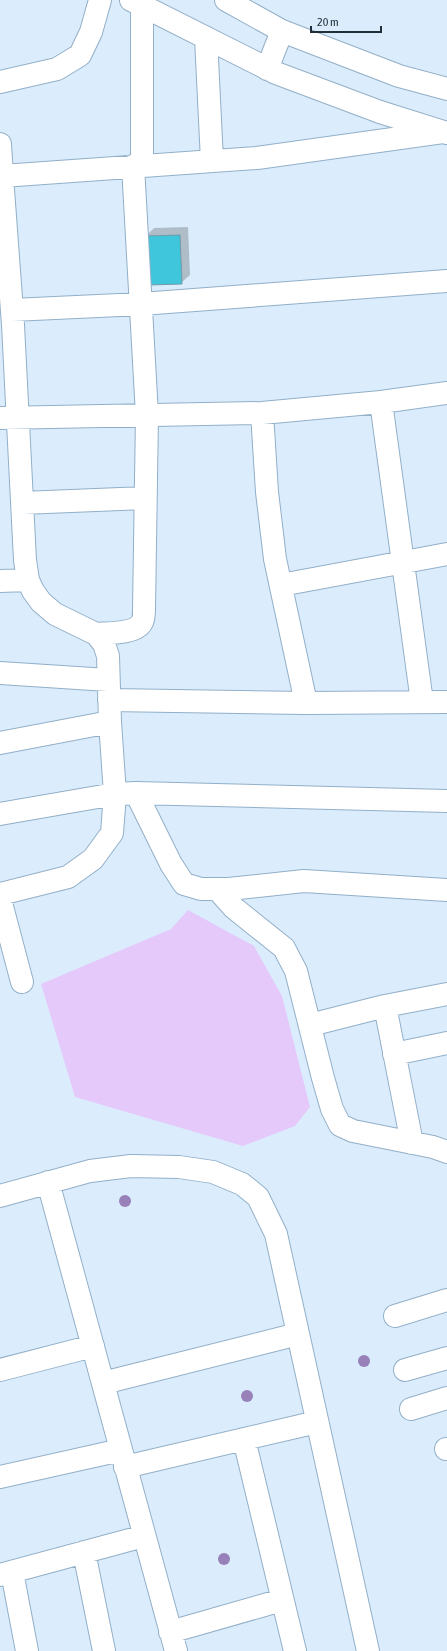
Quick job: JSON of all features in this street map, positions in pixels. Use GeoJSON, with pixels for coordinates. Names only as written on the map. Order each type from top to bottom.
{"type":"FeatureCollection","features":[{"type":"Feature","properties":{"kind":"street"},"geometry":{"type":"LineString","coordinates":[[0,82],[57,69],[80,55],[92,32],[100,0]]}},
{"type":"Feature","properties":{"kind":"street"},"geometry":{"type":"LineString","coordinates":[[233,1],[282,31],[399,76],[447,89]]}},
{"type":"Feature","properties":{"kind":"street"},"geometry":{"type":"LineString","coordinates":[[96,634],[127,632],[135,628],[142,622],[144,609],[147,415],[141,304],[136,3],[267,69],[380,112],[445,133]]}},
{"type":"Feature","properties":{"kind":"street"},"geometry":{"type":"LineString","coordinates":[[267,69],[282,31]]}},
{"type":"Feature","properties":{"kind":"street"},"geometry":{"type":"LineString","coordinates":[[206,38],[212,161]]}},
{"type":"Feature","properties":{"kind":"street"},"geometry":{"type":"LineString","coordinates":[[1,176],[257,158],[445,133]]}},
{"type":"Feature","properties":{"kind":"street"},"geometry":{"type":"LineString","coordinates":[[0,144],[8,320],[9,418],[22,503],[25,560],[28,580],[33,591],[41,602],[55,614],[96,634],[104,644],[108,656],[110,722],[126,794],[184,884],[201,889],[230,890],[304,881],[447,890]]}},
{"type":"Feature","properties":{"kind":"street"},"geometry":{"type":"LineString","coordinates":[[8,320],[141,304],[447,281]]}},
{"type":"Feature","properties":{"kind":"street"},"geometry":{"type":"LineString","coordinates":[[9,418],[262,413],[381,402],[447,393]]}},
{"type":"Feature","properties":{"kind":"street"},"geometry":{"type":"LineString","coordinates":[[381,402],[422,702]]}},
{"type":"Feature","properties":{"kind":"street"},"geometry":{"type":"LineString","coordinates":[[262,413],[266,492],[275,559],[306,703]]}},
{"type":"Feature","properties":{"kind":"street"},"geometry":{"type":"LineString","coordinates":[[22,503],[145,498]]}},
{"type":"Feature","properties":{"kind":"street"},"geometry":{"type":"LineString","coordinates":[[281,585],[447,554]]}},
{"type":"Feature","properties":{"kind":"street"},"geometry":{"type":"LineString","coordinates":[[0,580],[28,580]]}},
{"type":"Feature","properties":{"kind":"street"},"geometry":{"type":"LineString","coordinates":[[0,673],[109,690],[306,703],[447,702]]}},
{"type":"Feature","properties":{"kind":"street"},"geometry":{"type":"LineString","coordinates":[[0,742],[110,722]]}},
{"type":"Feature","properties":{"kind":"street"},"geometry":{"type":"LineString","coordinates":[[0,894],[68,877],[93,859],[112,833],[126,794]]}},
{"type":"Feature","properties":{"kind":"street"},"geometry":{"type":"LineString","coordinates":[[0,814],[126,794],[447,801]]}},
{"type":"Feature","properties":{"kind":"street"},"geometry":{"type":"LineString","coordinates":[[217,889],[234,908],[284,948],[296,971],[332,1109],[340,1125],[353,1131],[433,1147],[447,1152]]}},
{"type":"Feature","properties":{"kind":"street"},"geometry":{"type":"LineString","coordinates":[[0,899],[22,982]]}},
{"type":"Feature","properties":{"kind":"street"},"geometry":{"type":"LineString","coordinates":[[310,1025],[384,1006],[447,994]]}},
{"type":"Feature","properties":{"kind":"street"},"geometry":{"type":"LineString","coordinates":[[384,1006],[412,1143]]}},
{"type":"Feature","properties":{"kind":"street"},"geometry":{"type":"LineString","coordinates":[[394,1054],[447,1043]]}},
{"type":"Feature","properties":{"kind":"street"},"geometry":{"type":"LineString","coordinates":[[0,1196],[90,1171],[131,1166],[179,1167],[213,1172],[242,1184],[258,1196],[276,1234],[368,1651]]}},
{"type":"Feature","properties":{"kind":"street"},"geometry":{"type":"LineString","coordinates":[[48,1182],[173,1641],[282,1600]]}},
{"type":"Feature","properties":{"kind":"street"},"geometry":{"type":"LineString","coordinates":[[395,1316],[447,1300]]}},
{"type":"Feature","properties":{"kind":"street"},"geometry":{"type":"LineString","coordinates":[[103,1383],[298,1334]]}},
{"type":"Feature","properties":{"kind":"street"},"geometry":{"type":"LineString","coordinates":[[0,1370],[93,1346]]}},
{"type":"Feature","properties":{"kind":"street"},"geometry":{"type":"LineString","coordinates":[[404,1370],[447,1358]]}},
{"type":"Feature","properties":{"kind":"street"},"geometry":{"type":"LineString","coordinates":[[411,1409],[447,1398]]}},
{"type":"Feature","properties":{"kind":"street"},"geometry":{"type":"LineString","coordinates":[[0,1477],[244,1439],[317,1422]]}},
{"type":"Feature","properties":{"kind":"street"},"geometry":{"type":"LineString","coordinates":[[244,1439],[295,1651]]}},
{"type":"Feature","properties":{"kind":"street"},"geometry":{"type":"LineString","coordinates":[[27,1651],[6,1573],[144,1536]]}},
{"type":"Feature","properties":{"kind":"street"},"geometry":{"type":"LineString","coordinates":[[84,1552],[104,1651]]}},
{"type":"Feature","properties":{"kind":"shaded area"},"geometry":{"type":"Polygon","coordinates":[[[188,910],[254,946],[282,996],[310,1107],[295,1126],[243,1146],[75,1097],[41,984],[171,929],[188,910]]]}},
{"type":"Feature","properties":{"kind":"building"},"geometry":{"type":"Polygon","coordinates":[[[180,235],[182,284],[148,285],[145,236],[180,235]]]}}]}
